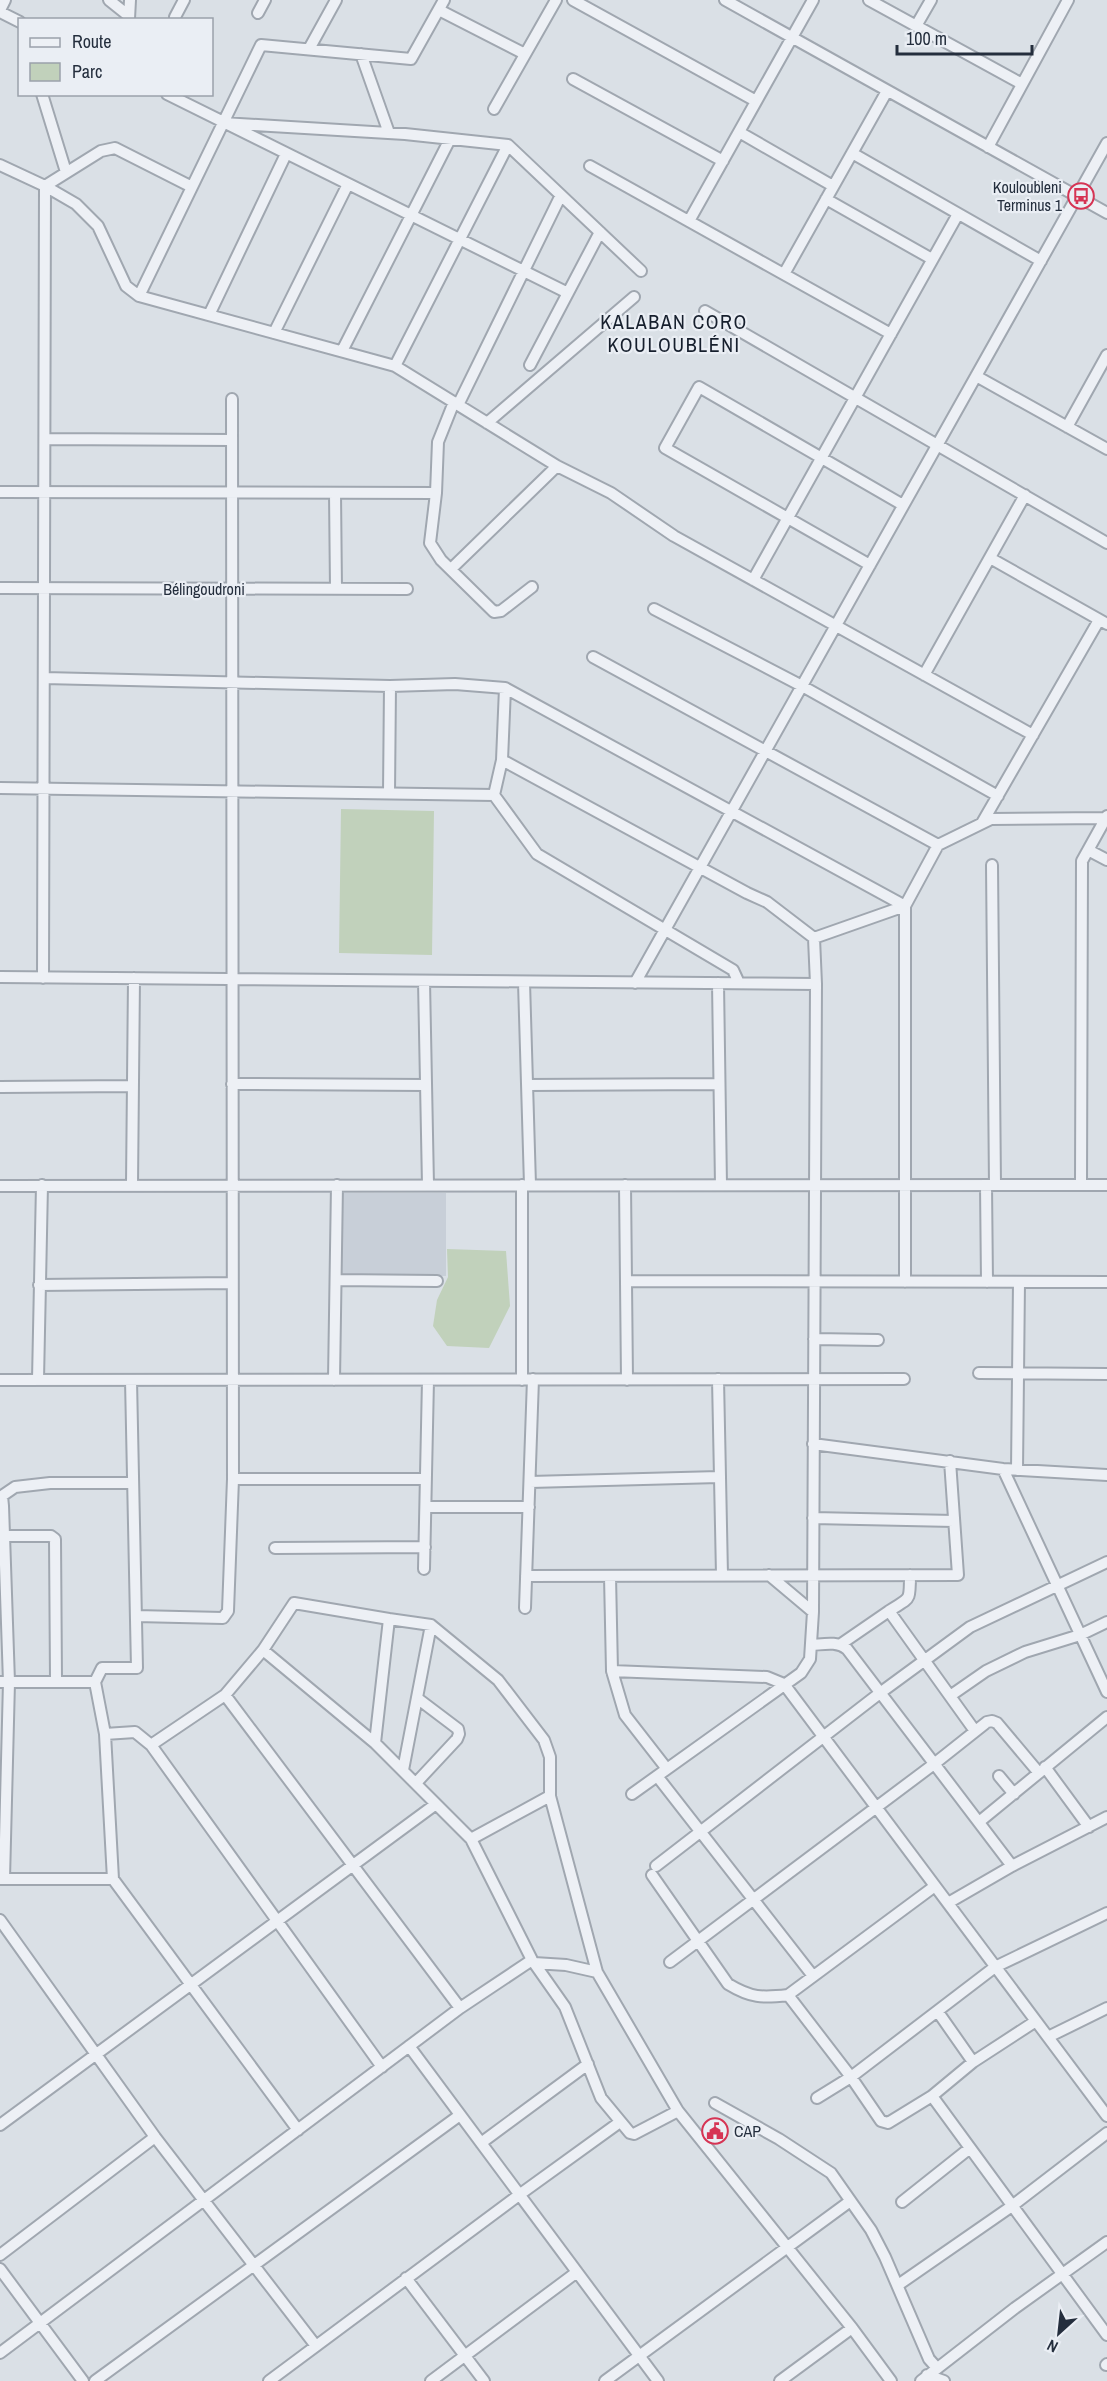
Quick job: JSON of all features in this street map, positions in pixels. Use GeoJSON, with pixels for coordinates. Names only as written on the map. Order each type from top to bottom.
{"type":"FeatureCollection","features":[{"type":"Feature","properties":{"kind":"street"},"geometry":{"type":"LineString","coordinates":[[109,0],[129,18]]}},
{"type":"Feature","properties":{"kind":"street"},"geometry":{"type":"LineString","coordinates":[[129,18],[130,0]]}},
{"type":"Feature","properties":{"kind":"street"},"geometry":{"type":"LineString","coordinates":[[175,17],[184,0]]}},
{"type":"Feature","properties":{"kind":"street"},"geometry":{"type":"LineString","coordinates":[[258,13],[265,0]]}},
{"type":"Feature","properties":{"kind":"street"},"geometry":{"type":"LineString","coordinates":[[309,49],[336,0]]}},
{"type":"Feature","properties":{"kind":"street"},"geometry":{"type":"LineString","coordinates":[[494,109],[556,0]]}},
{"type":"Feature","properties":{"kind":"street"},"geometry":{"type":"LineString","coordinates":[[573,0],[756,101]]}},
{"type":"Feature","properties":{"kind":"street"},"geometry":{"type":"LineString","coordinates":[[724,0],[1107,213]]}},
{"type":"Feature","properties":{"kind":"street"},"geometry":{"type":"LineString","coordinates":[[689,221],[813,0]]}},
{"type":"Feature","properties":{"kind":"street"},"geometry":{"type":"LineString","coordinates":[[869,0],[1022,84]]}},
{"type":"Feature","properties":{"kind":"street"},"geometry":{"type":"LineString","coordinates":[[916,26],[931,0]]}},
{"type":"Feature","properties":{"kind":"street"},"geometry":{"type":"LineString","coordinates":[[988,147],[1068,0]]}},
{"type":"Feature","properties":{"kind":"street"},"geometry":{"type":"LineString","coordinates":[[2,5],[18,20]]}},
{"type":"Feature","properties":{"kind":"street"},"geometry":{"type":"LineString","coordinates":[[139,296],[261,45],[411,59],[441,5],[525,54]]}},
{"type":"Feature","properties":{"kind":"street"},"geometry":{"type":"LineString","coordinates":[[361,54],[389,133]]}},
{"type":"Feature","properties":{"kind":"street"},"geometry":{"type":"LineString","coordinates":[[573,78],[723,161]]}},
{"type":"Feature","properties":{"kind":"street"},"geometry":{"type":"LineString","coordinates":[[784,274],[887,91]]}},
{"type":"Feature","properties":{"kind":"street"},"geometry":{"type":"LineString","coordinates":[[43,96],[66,172]]}},
{"type":"Feature","properties":{"kind":"street"},"geometry":{"type":"LineString","coordinates":[[171,96],[568,293]]}},
{"type":"Feature","properties":{"kind":"street"},"geometry":{"type":"LineString","coordinates":[[224,123],[389,133],[508,145],[641,271]]}},
{"type":"Feature","properties":{"kind":"street"},"geometry":{"type":"LineString","coordinates":[[738,132],[833,186]]}},
{"type":"Feature","properties":{"kind":"street"},"geometry":{"type":"LineString","coordinates":[[342,351],[450,139]]}},
{"type":"Feature","properties":{"kind":"street"},"geometry":{"type":"LineString","coordinates":[[635,982],[1107,143]]}},
{"type":"Feature","properties":{"kind":"street"},"geometry":{"type":"LineString","coordinates":[[395,366],[508,145]]}},
{"type":"Feature","properties":{"kind":"street"},"geometry":{"type":"LineString","coordinates":[[45,186],[101,151],[115,148],[192,187]]}},
{"type":"Feature","properties":{"kind":"street"},"geometry":{"type":"LineString","coordinates":[[852,153],[1041,261]]}},
{"type":"Feature","properties":{"kind":"street"},"geometry":{"type":"LineString","coordinates":[[209,315],[286,154]]}},
{"type":"Feature","properties":{"kind":"street"},"geometry":{"type":"LineString","coordinates":[[0,165],[45,186],[76,204],[98,226],[126,286],[139,296],[395,366],[557,466],[611,493],[674,536],[1033,735]]}},
{"type":"Feature","properties":{"kind":"street"},"geometry":{"type":"LineString","coordinates":[[590,166],[891,334]]}},
{"type":"Feature","properties":{"kind":"street"},"geometry":{"type":"LineString","coordinates":[[274,333],[348,184]]}},
{"type":"Feature","properties":{"kind":"street"},"geometry":{"type":"LineString","coordinates":[[43,978],[45,186]]}},
{"type":"Feature","properties":{"kind":"street"},"geometry":{"type":"LineString","coordinates":[[532,587],[501,611],[494,612],[441,560],[430,543],[436,493],[438,442],[561,195]]}},
{"type":"Feature","properties":{"kind":"street"},"geometry":{"type":"LineString","coordinates":[[826,199],[932,259]]}},
{"type":"Feature","properties":{"kind":"street"},"geometry":{"type":"LineString","coordinates":[[753,580],[958,214]]}},
{"type":"Feature","properties":{"kind":"street"},"geometry":{"type":"LineString","coordinates":[[530,366],[600,232]]}},
{"type":"Feature","properties":{"kind":"street"},"geometry":{"type":"LineString","coordinates":[[488,423],[634,297]]}},
{"type":"Feature","properties":{"kind":"street"},"geometry":{"type":"LineString","coordinates":[[705,311],[1107,543]]}},
{"type":"Feature","properties":{"kind":"street"},"geometry":{"type":"LineString","coordinates":[[1067,427],[1107,355]]}},
{"type":"Feature","properties":{"kind":"street"},"geometry":{"type":"LineString","coordinates":[[976,376],[1107,449]]}},
{"type":"Feature","properties":{"kind":"street"},"geometry":{"type":"LineString","coordinates":[[870,565],[665,448],[676,428],[699,387],[903,505]]}},
{"type":"Feature","properties":{"kind":"street"},"geometry":{"type":"LineString","coordinates":[[136,1616],[223,1618],[228,1611],[232,1479],[232,399]]}},
{"type":"Feature","properties":{"kind":"street"},"geometry":{"type":"LineString","coordinates":[[45,439],[232,440]]}},
{"type":"Feature","properties":{"kind":"street"},"geometry":{"type":"LineString","coordinates":[[450,569],[557,466]]}},
{"type":"Feature","properties":{"kind":"street"},"geometry":{"type":"LineString","coordinates":[[0,492],[436,493]]}},
{"type":"Feature","properties":{"kind":"street"},"geometry":{"type":"LineString","coordinates":[[335,493],[336,589]]}},
{"type":"Feature","properties":{"kind":"street"},"geometry":{"type":"LineString","coordinates":[[924,675],[1025,495]]}},
{"type":"Feature","properties":{"kind":"street"},"geometry":{"type":"LineString","coordinates":[[982,823],[1103,622],[990,558]]}},
{"type":"Feature","properties":{"kind":"street","name":"Bélingoudroni"},"geometry":{"type":"LineString","coordinates":[[0,588],[407,589]]}},
{"type":"Feature","properties":{"kind":"street"},"geometry":{"type":"LineString","coordinates":[[654,609],[802,686],[998,796]]}},
{"type":"Feature","properties":{"kind":"street"},"geometry":{"type":"LineString","coordinates":[[593,657],[938,845]]}},
{"type":"Feature","properties":{"kind":"street"},"geometry":{"type":"LineString","coordinates":[[44,678],[390,686],[455,684],[505,688],[905,906]]}},
{"type":"Feature","properties":{"kind":"street"},"geometry":{"type":"LineString","coordinates":[[389,794],[390,686]]}},
{"type":"Feature","properties":{"kind":"street"},"geometry":{"type":"LineString","coordinates":[[505,688],[502,760],[494,795],[537,854],[733,970],[739,983]]}},
{"type":"Feature","properties":{"kind":"street"},"geometry":{"type":"LineString","coordinates":[[502,760],[766,902],[814,938]]}},
{"type":"Feature","properties":{"kind":"street"},"geometry":{"type":"LineString","coordinates":[[0,788],[494,795]]}},
{"type":"Feature","properties":{"kind":"street"},"geometry":{"type":"LineString","coordinates":[[905,1282],[905,906],[938,845],[991,819],[1107,817]]}},
{"type":"Feature","properties":{"kind":"street"},"geometry":{"type":"LineString","coordinates":[[1082,1185],[1082,861],[1107,817]]}},
{"type":"Feature","properties":{"kind":"street"},"geometry":{"type":"LineString","coordinates":[[1088,850],[1107,860]]}},
{"type":"Feature","properties":{"kind":"street"},"geometry":{"type":"LineString","coordinates":[[987,1282],[990,1185],[992,865]]}},
{"type":"Feature","properties":{"kind":"street"},"geometry":{"type":"LineString","coordinates":[[814,938],[905,906]]}},
{"type":"Feature","properties":{"kind":"street"},"geometry":{"type":"LineString","coordinates":[[632,1794],[801,1673],[810,1659],[813,1612],[816,984],[814,938]]}},
{"type":"Feature","properties":{"kind":"street"},"geometry":{"type":"LineString","coordinates":[[0,977],[816,984]]}},
{"type":"Feature","properties":{"kind":"street"},"geometry":{"type":"LineString","coordinates":[[132,1185],[134,978]]}},
{"type":"Feature","properties":{"kind":"street"},"geometry":{"type":"LineString","coordinates":[[424,981],[428,1185]]}},
{"type":"Feature","properties":{"kind":"street"},"geometry":{"type":"LineString","coordinates":[[524,982],[530,1482],[525,1608]]}},
{"type":"Feature","properties":{"kind":"street"},"geometry":{"type":"LineString","coordinates":[[718,983],[721,1185]]}},
{"type":"Feature","properties":{"kind":"street"},"geometry":{"type":"LineString","coordinates":[[232,1084],[426,1084]]}},
{"type":"Feature","properties":{"kind":"street"},"geometry":{"type":"LineString","coordinates":[[526,1084],[720,1084]]}},
{"type":"Feature","properties":{"kind":"street"},"geometry":{"type":"LineString","coordinates":[[0,1087],[132,1086]]}},
{"type":"Feature","properties":{"kind":"street"},"geometry":{"type":"LineString","coordinates":[[0,1185],[1107,1185]]}},
{"type":"Feature","properties":{"kind":"street"},"geometry":{"type":"LineString","coordinates":[[38,1380],[42,1185]]}},
{"type":"Feature","properties":{"kind":"street"},"geometry":{"type":"LineString","coordinates":[[334,1380],[337,1185]]}},
{"type":"Feature","properties":{"kind":"street"},"geometry":{"type":"LineString","coordinates":[[625,1185],[627,1380]]}},
{"type":"Feature","properties":{"kind":"street"},"geometry":{"type":"LineString","coordinates":[[336,1280],[437,1281]]}},
{"type":"Feature","properties":{"kind":"street"},"geometry":{"type":"LineString","coordinates":[[626,1281],[1107,1282]]}},
{"type":"Feature","properties":{"kind":"street"},"geometry":{"type":"LineString","coordinates":[[1017,1470],[1018,1282]]}},
{"type":"Feature","properties":{"kind":"street"},"geometry":{"type":"LineString","coordinates":[[39,1285],[232,1283]]}},
{"type":"Feature","properties":{"kind":"street"},"geometry":{"type":"LineString","coordinates":[[814,1339],[878,1340]]}},
{"type":"Feature","properties":{"kind":"street"},"geometry":{"type":"LineString","coordinates":[[978,1373],[1107,1374]]}},
{"type":"Feature","properties":{"kind":"street"},"geometry":{"type":"LineString","coordinates":[[718,1379],[722,1575]]}},
{"type":"Feature","properties":{"kind":"street"},"geometry":{"type":"LineString","coordinates":[[0,1380],[904,1379]]}},
{"type":"Feature","properties":{"kind":"street"},"geometry":{"type":"LineString","coordinates":[[131,1380],[137,1668],[102,1668],[95,1682],[105,1734],[113,1879],[298,2130]]}},
{"type":"Feature","properties":{"kind":"street"},"geometry":{"type":"LineString","coordinates":[[424,1569],[428,1380]]}},
{"type":"Feature","properties":{"kind":"street"},"geometry":{"type":"LineString","coordinates":[[813,1444],[1003,1469],[1107,1475]]}},
{"type":"Feature","properties":{"kind":"street"},"geometry":{"type":"LineString","coordinates":[[526,1576],[958,1575],[950,1461]]}},
{"type":"Feature","properties":{"kind":"street"},"geometry":{"type":"LineString","coordinates":[[1003,1469],[1107,1692]]}},
{"type":"Feature","properties":{"kind":"street"},"geometry":{"type":"LineString","coordinates":[[530,1482],[719,1477]]}},
{"type":"Feature","properties":{"kind":"street"},"geometry":{"type":"LineString","coordinates":[[232,1479],[426,1479]]}},
{"type":"Feature","properties":{"kind":"street"},"geometry":{"type":"LineString","coordinates":[[113,1879],[2,1879],[4,1536],[1,1506],[2,1496],[15,1487],[50,1483],[133,1483]]}},
{"type":"Feature","properties":{"kind":"street"},"geometry":{"type":"LineString","coordinates":[[426,1507],[529,1507]]}},
{"type":"Feature","properties":{"kind":"street"},"geometry":{"type":"LineString","coordinates":[[813,1518],[954,1521]]}},
{"type":"Feature","properties":{"kind":"street"},"geometry":{"type":"LineString","coordinates":[[4,1536],[51,1536],[55,1539],[56,1680]]}},
{"type":"Feature","properties":{"kind":"street"},"geometry":{"type":"LineString","coordinates":[[275,1548],[424,1546]]}},
{"type":"Feature","properties":{"kind":"street"},"geometry":{"type":"LineString","coordinates":[[935,1886],[788,1995],[762,1998],[745,1994],[728,1984],[697,1941],[654,1870],[700,1830],[970,1627],[1107,1562]]}},
{"type":"Feature","properties":{"kind":"street"},"geometry":{"type":"LineString","coordinates":[[769,1575],[813,1612]]}},
{"type":"Feature","properties":{"kind":"street"},"geometry":{"type":"LineString","coordinates":[[812,1645],[841,1644],[888,1611],[906,1602],[909,1595],[910,1575]]}},
{"type":"Feature","properties":{"kind":"street"},"geometry":{"type":"LineString","coordinates":[[610,1576],[612,1671],[625,1715],[667,1769]]}},
{"type":"Feature","properties":{"kind":"street"},"geometry":{"type":"LineString","coordinates":[[151,1745],[225,1695],[263,1650],[294,1603],[431,1625],[498,1680],[544,1740],[550,1757],[550,1796],[597,1972],[678,2111],[852,2328],[891,2381]]}},
{"type":"Feature","properties":{"kind":"street"},"geometry":{"type":"LineString","coordinates":[[888,1611],[975,1731]]}},
{"type":"Feature","properties":{"kind":"street"},"geometry":{"type":"LineString","coordinates":[[375,1743],[389,1619]]}},
{"type":"Feature","properties":{"kind":"street"},"geometry":{"type":"LineString","coordinates":[[950,1696],[986,1671],[1025,1652],[1080,1635],[1107,1622]]}},
{"type":"Feature","properties":{"kind":"street"},"geometry":{"type":"LineString","coordinates":[[403,1770],[431,1625]]}},
{"type":"Feature","properties":{"kind":"street"},"geometry":{"type":"LineString","coordinates":[[841,1644],[848,1649],[1012,1866]]}},
{"type":"Feature","properties":{"kind":"street"},"geometry":{"type":"LineString","coordinates":[[263,1650],[375,1743],[471,1839],[533,1962],[565,2007],[601,2098],[630,2133],[634,2134],[678,2111]]}},
{"type":"Feature","properties":{"kind":"street"},"geometry":{"type":"LineString","coordinates":[[612,1671],[767,1677],[784,1684],[1107,2116]]}},
{"type":"Feature","properties":{"kind":"street"},"geometry":{"type":"LineString","coordinates":[[4,1682],[56,1680],[95,1682]]}},
{"type":"Feature","properties":{"kind":"street"},"geometry":{"type":"LineString","coordinates":[[225,1695],[460,2008]]}},
{"type":"Feature","properties":{"kind":"street"},"geometry":{"type":"LineString","coordinates":[[416,1783],[457,1740],[459,1734],[458,1729],[417,1698]]}},
{"type":"Feature","properties":{"kind":"street"},"geometry":{"type":"LineString","coordinates":[[979,1822],[1107,1717]]}},
{"type":"Feature","properties":{"kind":"street"},"geometry":{"type":"LineString","coordinates":[[670,1962],[987,1722],[997,1723],[1042,1770],[1089,1827]]}},
{"type":"Feature","properties":{"kind":"street"},"geometry":{"type":"LineString","coordinates":[[105,1734],[135,1732],[151,1745],[382,2067]]}},
{"type":"Feature","properties":{"kind":"street"},"geometry":{"type":"LineString","coordinates":[[657,1776],[813,1976]]}},
{"type":"Feature","properties":{"kind":"street"},"geometry":{"type":"LineString","coordinates":[[999,1776],[1014,1794]]}},
{"type":"Feature","properties":{"kind":"street"},"geometry":{"type":"LineString","coordinates":[[471,1839],[550,1796]]}},
{"type":"Feature","properties":{"kind":"street"},"geometry":{"type":"LineString","coordinates":[[0,2125],[436,1804]]}},
{"type":"Feature","properties":{"kind":"street"},"geometry":{"type":"LineString","coordinates":[[948,1904],[1012,1866],[1107,1817]]}},
{"type":"Feature","properties":{"kind":"street"},"geometry":{"type":"LineString","coordinates":[[817,2098],[851,2077],[995,1967],[1107,1913]]}},
{"type":"Feature","properties":{"kind":"street"},"geometry":{"type":"LineString","coordinates":[[0,1920],[155,2137],[316,2346]]}},
{"type":"Feature","properties":{"kind":"street"},"geometry":{"type":"LineString","coordinates":[[0,2353],[460,2008],[533,1962],[566,1965],[597,1972]]}},
{"type":"Feature","properties":{"kind":"street"},"geometry":{"type":"LineString","coordinates":[[788,1995],[851,2077],[881,2121],[888,2123],[932,2096],[973,2062],[1036,2021]]}},
{"type":"Feature","properties":{"kind":"street"},"geometry":{"type":"LineString","coordinates":[[1048,2037],[1107,2008]]}},
{"type":"Feature","properties":{"kind":"street"},"geometry":{"type":"LineString","coordinates":[[938,2012],[973,2062]]}},
{"type":"Feature","properties":{"kind":"street"},"geometry":{"type":"LineString","coordinates":[[409,2046],[658,2381]]}},
{"type":"Feature","properties":{"kind":"street"},"geometry":{"type":"LineString","coordinates":[[481,2143],[588,2064]]}},
{"type":"Feature","properties":{"kind":"street"},"geometry":{"type":"LineString","coordinates":[[932,2096],[1107,2335]]}},
{"type":"Feature","properties":{"kind":"street"},"geometry":{"type":"LineString","coordinates":[[715,2103],[825,2168],[836,2180],[849,2202],[871,2230],[898,2285],[929,2359],[928,2375]]}},
{"type":"Feature","properties":{"kind":"street"},"geometry":{"type":"LineString","coordinates":[[95,2381],[460,2115]]}},
{"type":"Feature","properties":{"kind":"street"},"geometry":{"type":"LineString","coordinates":[[269,2381],[621,2122]]}},
{"type":"Feature","properties":{"kind":"street"},"geometry":{"type":"LineString","coordinates":[[898,2285],[1012,2206],[1107,2133]]}},
{"type":"Feature","properties":{"kind":"street"},"geometry":{"type":"LineString","coordinates":[[0,2255],[155,2137]]}},
{"type":"Feature","properties":{"kind":"street"},"geometry":{"type":"LineString","coordinates":[[902,2202],[969,2148]]}},
{"type":"Feature","properties":{"kind":"street"},"geometry":{"type":"LineString","coordinates":[[605,2381],[849,2202]]}},
{"type":"Feature","properties":{"kind":"street"},"geometry":{"type":"LineString","coordinates":[[928,2375],[1107,2242]]}},
{"type":"Feature","properties":{"kind":"street"},"geometry":{"type":"LineString","coordinates":[[0,2269],[83,2381]]}},
{"type":"Feature","properties":{"kind":"street"},"geometry":{"type":"LineString","coordinates":[[431,2381],[577,2272]]}},
{"type":"Feature","properties":{"kind":"street"},"geometry":{"type":"LineString","coordinates":[[406,2278],[484,2381]]}},
{"type":"Feature","properties":{"kind":"street"},"geometry":{"type":"LineString","coordinates":[[780,2381],[852,2328]]}},
{"type":"Feature","properties":{"kind":"street"},"geometry":{"type":"LineString","coordinates":[[928,2375],[944,2381]]}},
{"type":"Feature","properties":{"kind":"shaded area"},"geometry":{"type":"Polygon","coordinates":[[[340,1193],[446,1193],[446,1276],[340,1275],[340,1193]]]}},
{"type":"Feature","properties":{"kind":"green space"},"geometry":{"type":"Polygon","coordinates":[[[341,809],[434,811],[432,955],[339,953],[341,809]]]}},
{"type":"Feature","properties":{"kind":"green space"},"geometry":{"type":"Polygon","coordinates":[[[447,1249],[506,1251],[510,1306],[489,1348],[447,1346],[433,1326],[437,1300],[448,1277],[447,1249]]]}},
{"type":"Feature","properties":{"kind":"place","name":"Kouloubleni Terminus 1"},"geometry":{"type":"Point","coordinates":[1081,196]}},
{"type":"Feature","properties":{"kind":"place","name":"CAP"},"geometry":{"type":"Point","coordinates":[715,2131]}},
{"type":"Feature","properties":{"kind":"district","name":"KALABAN CORO KOULOUBLÉNI"},"geometry":{"type":"Point","coordinates":[674,334]}}]}
